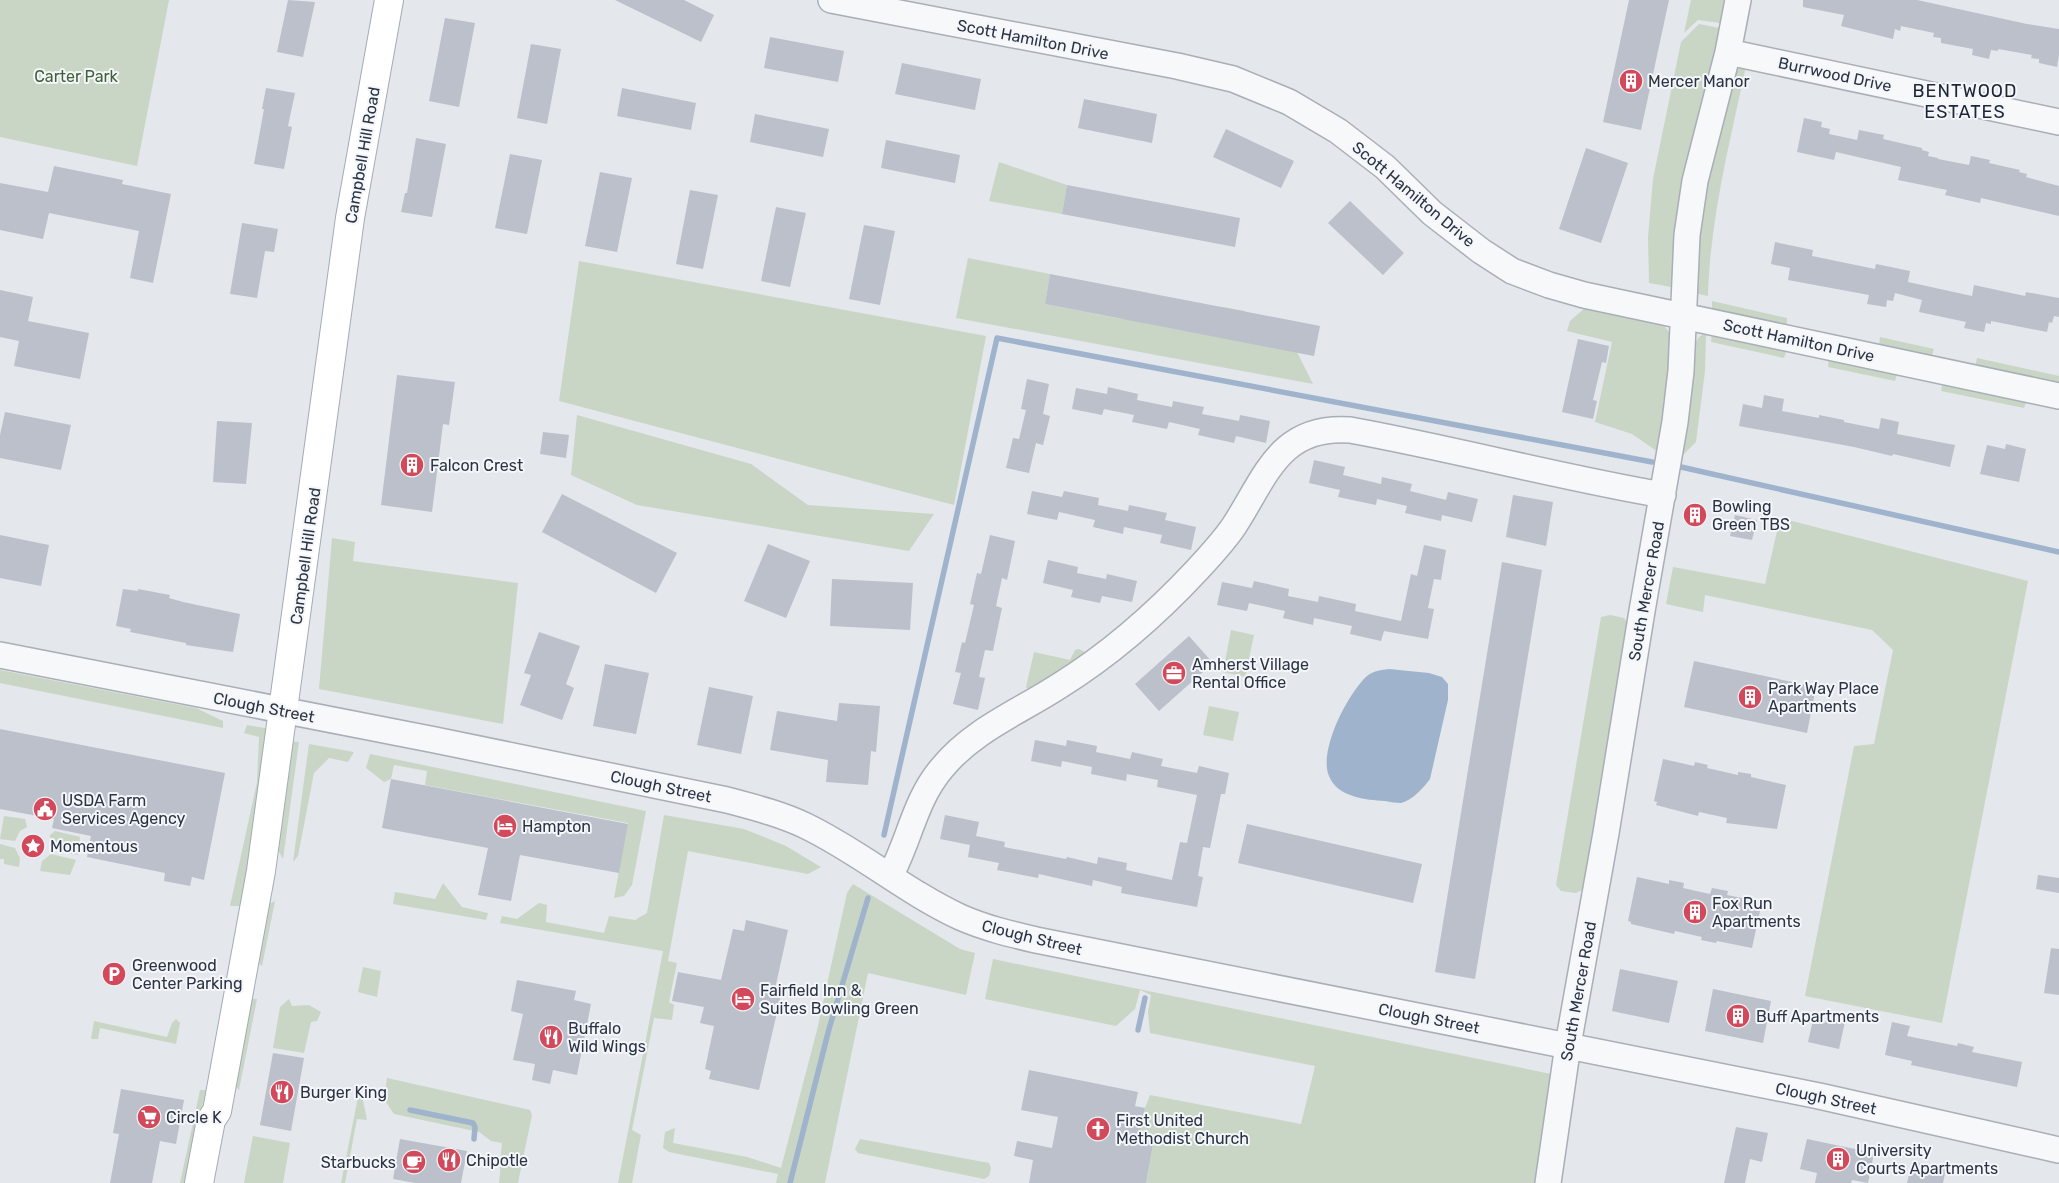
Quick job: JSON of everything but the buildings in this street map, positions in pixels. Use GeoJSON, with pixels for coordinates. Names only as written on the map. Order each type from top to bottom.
{"type":"FeatureCollection","features":[{"type":"Feature","properties":{"kind":"main road","name":"Campbell Hill Road"},"geometry":{"type":"LineString","coordinates":[[200,1183],[211,1120],[217,1111],[261,871],[350,218],[389,0]]}},
{"type":"Feature","properties":{"kind":"main road","name":"Campbell Hill Road"},"geometry":{"type":"LineString","coordinates":[[213,1183],[220,1121],[217,1111]]}},
{"type":"Feature","properties":{"kind":"street","name":"Scott Hamilton Drive"},"geometry":{"type":"LineString","coordinates":[[831,0],[1178,66],[1233,79],[1289,102],[1338,132],[1385,167],[1432,213],[1481,251],[1512,270],[1549,285],[1584,295],[2059,396]]}},
{"type":"Feature","properties":{"kind":"street","name":"South Mercer Road"},"geometry":{"type":"LineString","coordinates":[[1548,1183],[1568,1045],[1675,422],[1681,371],[1687,235],[1696,182],[1728,52],[1738,0]]}},
{"type":"Feature","properties":{"kind":"street","name":"Burrwood Drive"},"geometry":{"type":"LineString","coordinates":[[1728,52],[2059,122]]}},
{"type":"Feature","properties":{"kind":"street"},"geometry":{"type":"LineString","coordinates":[[890,876],[899,858],[920,800],[942,768],[965,744],[990,726],[1087,668],[1168,600],[1199,568],[1233,526],[1255,488],[1276,458],[1299,439],[1314,432],[1333,429],[1350,430],[1597,484],[1663,495]]}},
{"type":"Feature","properties":{"kind":"street","name":"Clough Street"},"geometry":{"type":"LineString","coordinates":[[0,655],[284,710],[727,800],[766,811],[804,825],[924,898],[960,917],[990,929],[1036,940],[1819,1096],[2059,1150]]}},
{"type":"Feature","properties":{"kind":"green space","name":"Carter Park"},"geometry":{"type":"Polygon","coordinates":[[[0,0],[169,0],[137,166],[0,137],[0,0]]]}},
{"type":"Feature","properties":{"kind":"green space"},"geometry":{"type":"Polygon","coordinates":[[[1691,0],[1725,0],[1720,23],[1698,20],[1684,33],[1691,0]]]}},
{"type":"Feature","properties":{"kind":"green space"},"geometry":{"type":"Polygon","coordinates":[[[1699,24],[1719,28],[1690,164],[1673,284],[1671,287],[1649,283],[1648,237],[1653,179],[1681,42],[1699,24]]]}},
{"type":"Feature","properties":{"kind":"green space"},"geometry":{"type":"Polygon","coordinates":[[[1746,66],[1727,152],[1717,209],[1708,296],[1694,293],[1696,251],[1707,182],[1735,71],[1746,66]]]}},
{"type":"Feature","properties":{"kind":"green space"},"geometry":{"type":"Polygon","coordinates":[[[999,162],[1067,185],[1062,214],[989,201],[999,162]]]}},
{"type":"Feature","properties":{"kind":"green space"},"geometry":{"type":"Polygon","coordinates":[[[968,258],[1050,274],[1045,304],[1121,319],[1126,289],[1149,293],[1144,323],[1217,337],[1223,307],[1245,311],[1240,341],[1297,352],[1313,384],[956,318],[968,258]]]}},
{"type":"Feature","properties":{"kind":"green space"},"geometry":{"type":"Polygon","coordinates":[[[579,261],[986,336],[954,505],[559,401],[579,261]]]}},
{"type":"Feature","properties":{"kind":"green space"},"geometry":{"type":"Polygon","coordinates":[[[1712,301],[1787,318],[1787,327],[1712,311],[1712,301]]]}},
{"type":"Feature","properties":{"kind":"green space"},"geometry":{"type":"Polygon","coordinates":[[[1587,306],[1658,321],[1669,333],[1671,342],[1666,398],[1663,400],[1665,406],[1658,452],[1632,434],[1595,422],[1612,342],[1567,331],[1570,321],[1587,306]]]}},
{"type":"Feature","properties":{"kind":"green space"},"geometry":{"type":"Polygon","coordinates":[[[1712,333],[1787,349],[1784,358],[1711,342],[1712,333]]]}},
{"type":"Feature","properties":{"kind":"green space"},"geometry":{"type":"Polygon","coordinates":[[[1706,334],[1705,371],[1696,442],[1677,461],[1692,347],[1700,336],[1706,334]]]}},
{"type":"Feature","properties":{"kind":"green space"},"geometry":{"type":"Polygon","coordinates":[[[1880,337],[1934,349],[1931,358],[1879,347],[1880,337]]]}},
{"type":"Feature","properties":{"kind":"green space"},"geometry":{"type":"Polygon","coordinates":[[[1829,358],[1898,372],[1895,381],[1828,367],[1829,358]]]}},
{"type":"Feature","properties":{"kind":"green space"},"geometry":{"type":"Polygon","coordinates":[[[1977,358],[2059,376],[2059,385],[1975,367],[1977,358]]]}},
{"type":"Feature","properties":{"kind":"green space"},"geometry":{"type":"Polygon","coordinates":[[[1943,381],[2027,400],[2024,408],[1941,391],[1943,381]]]}},
{"type":"Feature","properties":{"kind":"green space"},"geometry":{"type":"Polygon","coordinates":[[[577,415],[751,464],[808,505],[934,514],[909,551],[637,505],[571,475],[577,415]]]}},
{"type":"Feature","properties":{"kind":"green space"},"geometry":{"type":"Polygon","coordinates":[[[1780,518],[2028,581],[1942,1023],[1805,996],[1854,746],[1874,744],[1893,650],[1872,630],[1705,595],[1703,612],[1666,604],[1673,567],[1765,584],[1780,518]]]}},
{"type":"Feature","properties":{"kind":"green space"},"geometry":{"type":"Polygon","coordinates":[[[332,538],[355,542],[353,561],[518,583],[503,724],[319,689],[332,538]]]}},
{"type":"Feature","properties":{"kind":"green space"},"geometry":{"type":"Polygon","coordinates":[[[1610,615],[1624,618],[1630,626],[1584,889],[1576,893],[1561,891],[1556,885],[1601,617],[1610,615]]]}},
{"type":"Feature","properties":{"kind":"green space"},"geometry":{"type":"Polygon","coordinates":[[[1231,630],[1254,635],[1245,677],[1223,672],[1231,630]]]}},
{"type":"Feature","properties":{"kind":"green space"},"geometry":{"type":"Polygon","coordinates":[[[1079,649],[1085,652],[1085,655],[1029,690],[1026,687],[1034,652],[1070,660],[1075,650],[1079,649]]]}},
{"type":"Feature","properties":{"kind":"green space"},"geometry":{"type":"Polygon","coordinates":[[[0,670],[196,708],[223,721],[223,728],[0,683],[0,670]]]}},
{"type":"Feature","properties":{"kind":"green space"},"geometry":{"type":"Polygon","coordinates":[[[1209,706],[1239,712],[1233,741],[1203,735],[1209,706]]]}},
{"type":"Feature","properties":{"kind":"green space"},"geometry":{"type":"Polygon","coordinates":[[[247,725],[270,729],[267,765],[241,906],[230,906],[257,782],[259,737],[244,733],[247,725]]]}},
{"type":"Feature","properties":{"kind":"green space"},"geometry":{"type":"Polygon","coordinates":[[[288,741],[299,742],[283,859],[273,841],[288,741]]]}},
{"type":"Feature","properties":{"kind":"green space"},"geometry":{"type":"Polygon","coordinates":[[[309,744],[354,752],[348,762],[329,758],[314,773],[298,856],[293,862],[309,744]]]}},
{"type":"Feature","properties":{"kind":"green space"},"geometry":{"type":"Polygon","coordinates":[[[370,754],[646,811],[632,885],[624,896],[614,898],[628,823],[425,785],[427,771],[394,765],[391,779],[384,782],[366,768],[370,754]]]}},
{"type":"Feature","properties":{"kind":"green space"},"geometry":{"type":"Polygon","coordinates":[[[664,815],[744,829],[786,846],[821,867],[808,874],[688,851],[668,961],[677,963],[669,1002],[674,1005],[672,1020],[654,1018],[632,1130],[641,1135],[632,1183],[618,1183],[663,951],[500,923],[502,916],[517,919],[539,903],[547,905],[546,922],[604,933],[609,916],[635,920],[647,913],[664,815]]]}},
{"type":"Feature","properties":{"kind":"green space"},"geometry":{"type":"Polygon","coordinates":[[[4,816],[25,819],[27,827],[20,831],[15,841],[0,839],[4,816]]]}},
{"type":"Feature","properties":{"kind":"green space"},"geometry":{"type":"Polygon","coordinates":[[[55,831],[80,837],[78,855],[52,850],[50,835],[55,831]]]}},
{"type":"Feature","properties":{"kind":"green space"},"geometry":{"type":"Polygon","coordinates":[[[0,844],[15,848],[20,858],[19,867],[4,864],[4,859],[0,859],[0,844]]]}},
{"type":"Feature","properties":{"kind":"green space"},"geometry":{"type":"Polygon","coordinates":[[[51,854],[76,860],[70,875],[40,871],[42,861],[51,854]]]}},
{"type":"Feature","properties":{"kind":"green space"},"geometry":{"type":"Polygon","coordinates":[[[443,883],[462,907],[488,913],[486,920],[393,904],[395,892],[435,899],[443,883]]]}},
{"type":"Feature","properties":{"kind":"green space"},"geometry":{"type":"Polygon","coordinates":[[[853,884],[960,949],[975,953],[966,995],[868,973],[825,1183],[776,1183],[778,1174],[669,1152],[663,1148],[665,1132],[675,1128],[673,1143],[747,1157],[781,1168],[817,1030],[847,893],[853,884]]]}},
{"type":"Feature","properties":{"kind":"green space"},"geometry":{"type":"Polygon","coordinates":[[[275,901],[262,966],[256,961],[267,905],[275,901]]]}},
{"type":"Feature","properties":{"kind":"green space"},"geometry":{"type":"Polygon","coordinates":[[[993,959],[1556,1075],[1536,1183],[1146,1183],[1153,1146],[1138,1142],[1145,1108],[1150,1095],[1301,1124],[1315,1066],[1150,1033],[1148,1012],[1151,995],[1140,990],[1135,1009],[1116,1026],[985,999],[993,959]]]}},
{"type":"Feature","properties":{"kind":"green space"},"geometry":{"type":"Polygon","coordinates":[[[363,967],[381,971],[377,997],[358,992],[363,967]]]}},
{"type":"Feature","properties":{"kind":"green space"},"geometry":{"type":"Polygon","coordinates":[[[249,998],[257,999],[239,1090],[232,1083],[249,998]]]}},
{"type":"Feature","properties":{"kind":"green space"},"geometry":{"type":"Polygon","coordinates":[[[289,999],[292,1006],[309,1005],[321,1012],[317,1021],[311,1022],[304,1053],[273,1048],[280,1007],[289,999]]]}},
{"type":"Feature","properties":{"kind":"green space"},"geometry":{"type":"Polygon","coordinates":[[[176,1019],[180,1023],[176,1044],[100,1028],[98,1039],[91,1039],[94,1021],[167,1037],[172,1023],[176,1019]]]}},
{"type":"Feature","properties":{"kind":"green space"},"geometry":{"type":"Polygon","coordinates":[[[387,1078],[530,1110],[532,1115],[518,1183],[499,1183],[502,1143],[491,1141],[479,1132],[394,1114],[384,1099],[387,1078]]]}},
{"type":"Feature","properties":{"kind":"green space"},"geometry":{"type":"Polygon","coordinates":[[[200,1090],[206,1090],[184,1183],[180,1183],[200,1090]]]}},
{"type":"Feature","properties":{"kind":"green space"},"geometry":{"type":"Polygon","coordinates":[[[359,1092],[362,1095],[367,1120],[357,1119],[345,1183],[341,1183],[359,1092]]]}},
{"type":"Feature","properties":{"kind":"green space"},"geometry":{"type":"Polygon","coordinates":[[[253,1136],[290,1143],[283,1183],[244,1183],[253,1136]]]}},
{"type":"Feature","properties":{"kind":"green space"},"geometry":{"type":"Polygon","coordinates":[[[860,1139],[989,1163],[991,1168],[989,1176],[984,1179],[858,1153],[855,1149],[860,1139]]]}},
{"type":"Feature","properties":{"kind":"water"},"geometry":{"type":"Polygon","coordinates":[[[1389,669],[1429,673],[1442,677],[1448,684],[1448,700],[1430,779],[1414,796],[1401,803],[1369,800],[1345,793],[1333,783],[1329,776],[1327,765],[1331,738],[1344,709],[1359,684],[1369,674],[1389,669]]]}},
{"type":"Feature","properties":{"kind":"waterway"},"geometry":{"type":"LineString","coordinates":[[884,835],[997,338],[1652,462]]}},
{"type":"Feature","properties":{"kind":"waterway"},"geometry":{"type":"LineString","coordinates":[[1681,467],[2059,552]]}},
{"type":"Feature","properties":{"kind":"waterway"},"geometry":{"type":"LineString","coordinates":[[790,1183],[829,1029],[868,898]]}},
{"type":"Feature","properties":{"kind":"waterway"},"geometry":{"type":"LineString","coordinates":[[1138,1030],[1145,998]]}},
{"type":"Feature","properties":{"kind":"waterway"},"geometry":{"type":"LineString","coordinates":[[410,1110],[473,1123],[475,1127],[474,1139]]}},
{"type":"Feature","properties":{"kind":"place","name":"Mercer Manor"},"geometry":{"type":"Point","coordinates":[1631,81]}},
{"type":"Feature","properties":{"kind":"place","name":"Falcon Crest"},"geometry":{"type":"Point","coordinates":[412,465]}},
{"type":"Feature","properties":{"kind":"place","name":"Bowling Green TBS"},"geometry":{"type":"Point","coordinates":[1695,515]}},
{"type":"Feature","properties":{"kind":"place","name":"Amherst Village Rental Office"},"geometry":{"type":"Point","coordinates":[1174,673]}},
{"type":"Feature","properties":{"kind":"place","name":"Park Way Place Apartments"},"geometry":{"type":"Point","coordinates":[1750,697]}},
{"type":"Feature","properties":{"kind":"place","name":"USDA Farm Services Agency"},"geometry":{"type":"Point","coordinates":[45,809]}},
{"type":"Feature","properties":{"kind":"place","name":"Hampton"},"geometry":{"type":"Point","coordinates":[505,826]}},
{"type":"Feature","properties":{"kind":"place","name":"Momentous"},"geometry":{"type":"Point","coordinates":[33,846]}},
{"type":"Feature","properties":{"kind":"place","name":"Fox Run Apartments"},"geometry":{"type":"Point","coordinates":[1695,912]}},
{"type":"Feature","properties":{"kind":"place","name":"Greenwood Center Parking"},"geometry":{"type":"Point","coordinates":[114,974]}},
{"type":"Feature","properties":{"kind":"place","name":"Fairfield Inn & Suites Bowling Green"},"geometry":{"type":"Point","coordinates":[743,999]}},
{"type":"Feature","properties":{"kind":"place","name":"Buff Apartments"},"geometry":{"type":"Point","coordinates":[1738,1016]}},
{"type":"Feature","properties":{"kind":"place","name":"Buffalo Wild Wings"},"geometry":{"type":"Point","coordinates":[551,1037]}},
{"type":"Feature","properties":{"kind":"place","name":"Burger King"},"geometry":{"type":"Point","coordinates":[282,1092]}},
{"type":"Feature","properties":{"kind":"place","name":"Circle K"},"geometry":{"type":"Point","coordinates":[149,1117]}},
{"type":"Feature","properties":{"kind":"place","name":"First United Methodist Church"},"geometry":{"type":"Point","coordinates":[1098,1129]}},
{"type":"Feature","properties":{"kind":"place","name":"University Courts Apartments"},"geometry":{"type":"Point","coordinates":[1838,1159]}},
{"type":"Feature","properties":{"kind":"place","name":"Chipotle"},"geometry":{"type":"Point","coordinates":[449,1160]}},
{"type":"Feature","properties":{"kind":"place","name":"Starbucks"},"geometry":{"type":"Point","coordinates":[414,1162]}},
{"type":"Feature","properties":{"kind":"district","name":"BENTWOOD ESTATES"},"geometry":{"type":"Point","coordinates":[1965,101]}}]}
